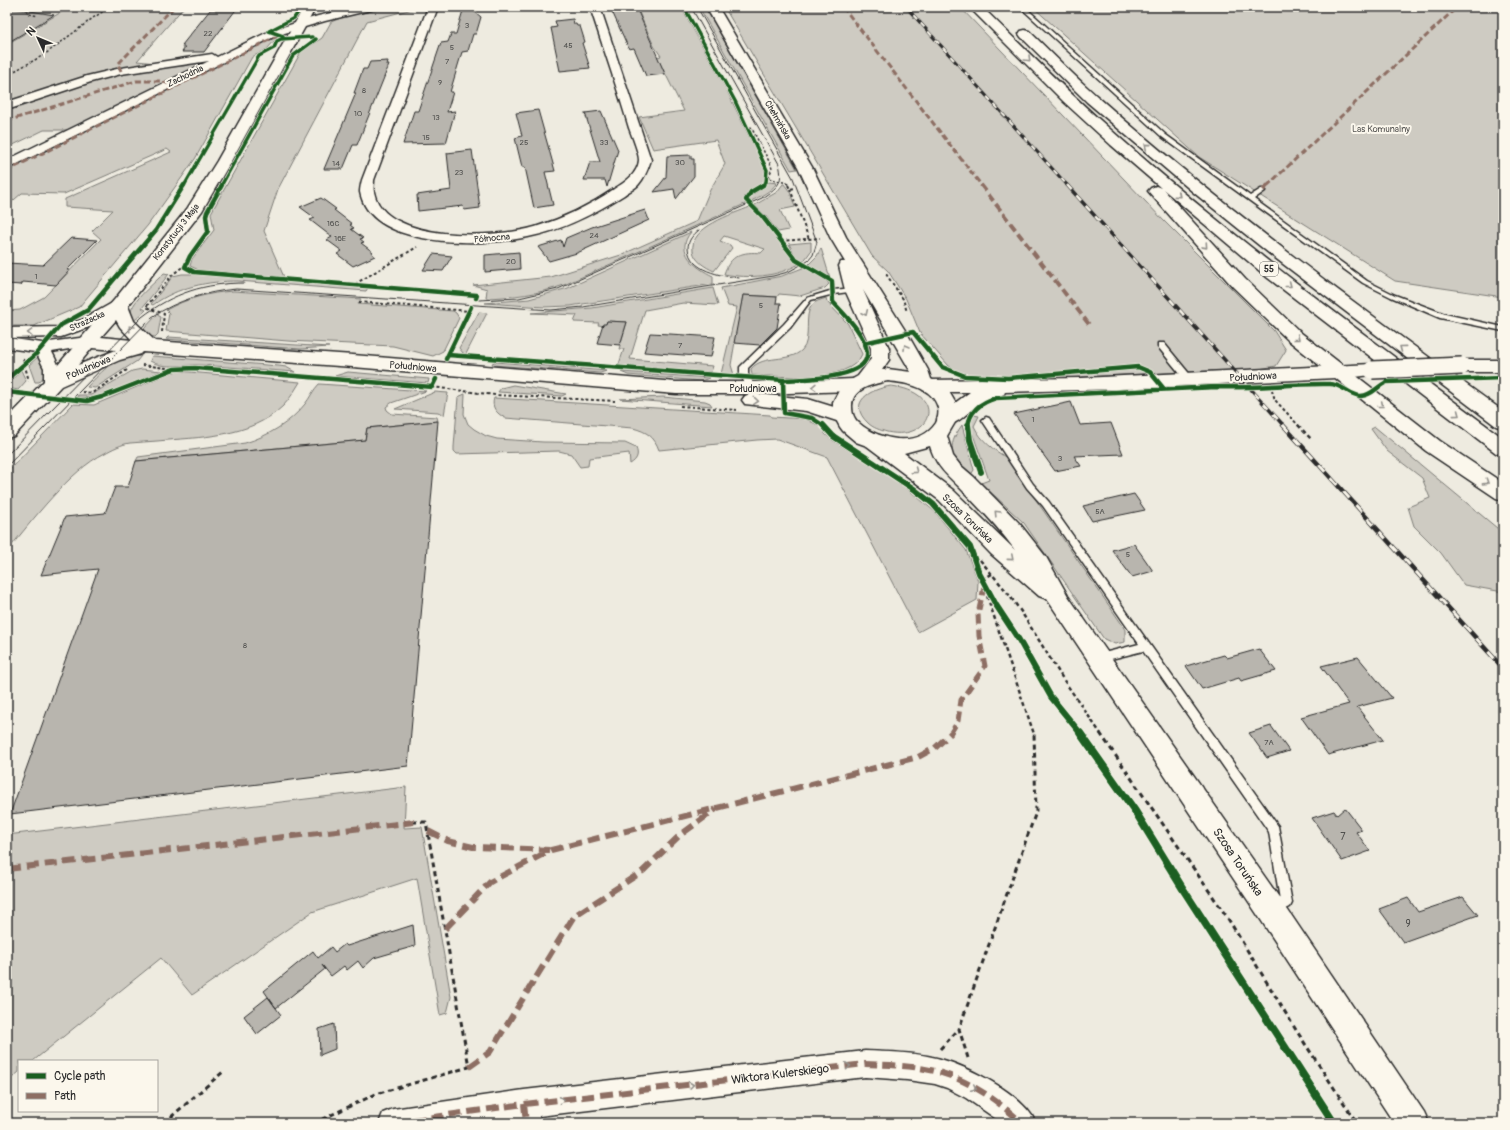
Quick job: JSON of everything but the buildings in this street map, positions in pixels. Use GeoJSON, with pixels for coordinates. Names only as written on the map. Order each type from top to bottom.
{"type":"FeatureCollection","features":[{"type":"Feature","properties":{"kind":"main road","name":"Konstytucji 3 Maja"},"geometry":{"type":"LineString","coordinates":[[7,431],[52,384],[119,305],[194,211],[224,161],[307,38],[310,7]]}},
{"type":"Feature","properties":{"kind":"main road","name":"Chełmińska"},"geometry":{"type":"LineString","coordinates":[[712,7],[805,167],[830,236],[880,348],[880,360],[859,382]]}},
{"type":"Feature","properties":{"kind":"main road","name":"55"},"geometry":{"type":"LineString","coordinates":[[975,7],[1069,99],[1116,142],[1274,274],[1503,448]]}},
{"type":"Feature","properties":{"kind":"main road","name":"55"},"geometry":{"type":"LineString","coordinates":[[1013,23],[1092,99],[1198,189],[1276,251],[1503,421]]}},
{"type":"Feature","properties":{"kind":"main road"},"geometry":{"type":"LineString","coordinates":[[1116,142],[1167,203],[1239,283],[1294,336],[1433,446],[1503,493]]}},
{"type":"Feature","properties":{"kind":"main road","name":"Chełmińska"},"geometry":{"type":"LineString","coordinates":[[830,236],[899,335],[927,384]]}},
{"type":"Feature","properties":{"kind":"main road"},"geometry":{"type":"LineString","coordinates":[[119,305],[126,323],[156,340]]}},
{"type":"Feature","properties":{"kind":"main road","name":"Południowa"},"geometry":{"type":"LineString","coordinates":[[52,384],[70,374],[156,340]]}},
{"type":"Feature","properties":{"kind":"main road","name":"Południowa"},"geometry":{"type":"LineString","coordinates":[[87,342],[156,340],[677,397],[711,395],[808,405],[843,417]]}},
{"type":"Feature","properties":{"kind":"main road","name":"Południowa"},"geometry":{"type":"LineString","coordinates":[[927,384],[1004,387],[1086,385],[1372,370],[1462,366],[1503,366]]}},
{"type":"Feature","properties":{"kind":"main road"},"geometry":{"type":"LineString","coordinates":[[888,375],[906,377],[927,384],[939,393],[945,401],[948,410],[942,427],[918,444],[895,446],[871,441],[858,435],[843,417],[841,408],[842,400],[846,392],[859,382],[888,375]]}},
{"type":"Feature","properties":{"kind":"main road","name":"Południowa"},"geometry":{"type":"LineString","coordinates":[[677,397],[751,387],[829,387],[859,382]]}},
{"type":"Feature","properties":{"kind":"main road","name":"Południowa"},"geometry":{"type":"LineString","coordinates":[[942,427],[976,397],[1004,387]]}},
{"type":"Feature","properties":{"kind":"main road"},"geometry":{"type":"LineString","coordinates":[[1456,387],[1503,415]]}},
{"type":"Feature","properties":{"kind":"main road","name":"Szosa Toruńska"},"geometry":{"type":"LineString","coordinates":[[942,427],[944,458],[953,470],[967,482],[1012,530],[1038,563],[1060,602],[1271,910],[1413,1123]]}},
{"type":"Feature","properties":{"kind":"main road","name":"Szosa Toruńska"},"geometry":{"type":"LineString","coordinates":[[871,441],[895,456],[946,495],[999,548],[1060,602]]}},
{"type":"Feature","properties":{"kind":"street","name":"Zachodnia"},"geometry":{"type":"LineString","coordinates":[[7,165],[274,32],[307,38],[322,18],[371,7]]}},
{"type":"Feature","properties":{"kind":"street","name":"Północna"},"geometry":{"type":"LineString","coordinates":[[433,7],[368,180],[367,191],[370,202],[375,209],[397,226],[435,236],[472,239],[496,238],[529,233],[580,215],[612,197],[636,180],[646,160],[594,7]]}},
{"type":"Feature","properties":{"kind":"street"},"geometry":{"type":"LineString","coordinates":[[7,106],[53,89],[114,73],[213,57],[221,58]]}},
{"type":"Feature","properties":{"kind":"street","name":"Strażacka"},"geometry":{"type":"LineString","coordinates":[[54,333],[87,323],[119,305]]}},
{"type":"Feature","properties":{"kind":"street","name":"Strażacka"},"geometry":{"type":"LineString","coordinates":[[7,333],[54,333],[87,342]]}},
{"type":"Feature","properties":{"kind":"street","name":"Strażacka"},"geometry":{"type":"LineString","coordinates":[[7,343],[42,348],[87,342]]}},
{"type":"Feature","properties":{"kind":"street"},"geometry":{"type":"LineString","coordinates":[[42,348],[52,368],[52,384]]}},
{"type":"Feature","properties":{"kind":"street","name":"Wiktora Kulerskiego"},"geometry":{"type":"LineString","coordinates":[[393,1123],[525,1114],[865,1064],[922,1068],[948,1076],[978,1089],[1010,1110],[1022,1123]]}},
{"type":"Feature","properties":{"kind":"lane"},"geometry":{"type":"LineString","coordinates":[[1022,7],[1164,136],[1365,282],[1393,296],[1443,316],[1503,329]]}},
{"type":"Feature","properties":{"kind":"lane"},"geometry":{"type":"LineString","coordinates":[[1250,199],[1263,190]]}},
{"type":"Feature","properties":{"kind":"lane"},"geometry":{"type":"LineString","coordinates":[[751,387],[744,374],[744,367],[787,326],[809,299],[833,292],[854,290]]}},
{"type":"Feature","properties":{"kind":"lane"},"geometry":{"type":"LineString","coordinates":[[1161,345],[1189,380]]}},
{"type":"Feature","properties":{"kind":"lane"},"geometry":{"type":"LineString","coordinates":[[986,420],[1030,486],[1046,504],[1274,830],[1286,903],[1271,910]]}},
{"type":"Feature","properties":{"kind":"lane"},"geometry":{"type":"LineString","coordinates":[[1099,658],[1146,646]]}},
{"type":"Feature","properties":{"kind":"path"},"geometry":{"type":"LineString","coordinates":[[24,7],[29,14],[38,16]]}},
{"type":"Feature","properties":{"kind":"path"},"geometry":{"type":"LineString","coordinates":[[7,75],[52,50],[78,30],[90,18],[110,7]]}},
{"type":"Feature","properties":{"kind":"path"},"geometry":{"type":"LineString","coordinates":[[307,38],[322,18]]}},
{"type":"Feature","properties":{"kind":"path"},"geometry":{"type":"LineString","coordinates":[[746,126],[751,127],[771,165],[772,168],[767,180],[787,183],[809,239]]}},
{"type":"Feature","properties":{"kind":"path"},"geometry":{"type":"LineString","coordinates":[[790,189],[802,188]]}},
{"type":"Feature","properties":{"kind":"path"},"geometry":{"type":"LineString","coordinates":[[156,340],[164,314],[146,307],[172,275],[186,265],[208,231],[206,216]]}},
{"type":"Feature","properties":{"kind":"path"},"geometry":{"type":"LineString","coordinates":[[354,284],[435,236]]}},
{"type":"Feature","properties":{"kind":"path"},"geometry":{"type":"LineString","coordinates":[[780,239],[809,239],[830,236]]}},
{"type":"Feature","properties":{"kind":"path"},"geometry":{"type":"LineString","coordinates":[[780,239],[786,247]]}},
{"type":"Feature","properties":{"kind":"path"},"geometry":{"type":"LineString","coordinates":[[186,265],[187,269],[194,272],[477,295],[476,298]]}},
{"type":"Feature","properties":{"kind":"path"},"geometry":{"type":"LineString","coordinates":[[886,274],[903,299],[909,319]]}},
{"type":"Feature","properties":{"kind":"path"},"geometry":{"type":"LineString","coordinates":[[359,302],[470,311]]}},
{"type":"Feature","properties":{"kind":"path"},"geometry":{"type":"LineString","coordinates":[[22,366],[42,348]]}},
{"type":"Feature","properties":{"kind":"path"},"geometry":{"type":"LineString","coordinates":[[21,355],[22,366],[29,381],[24,387]]}},
{"type":"Feature","properties":{"kind":"path"},"geometry":{"type":"LineString","coordinates":[[137,364],[174,369]]}},
{"type":"Feature","properties":{"kind":"path"},"geometry":{"type":"LineString","coordinates":[[82,392],[92,393],[132,367]]}},
{"type":"Feature","properties":{"kind":"path"},"geometry":{"type":"LineString","coordinates":[[157,375],[174,369]]}},
{"type":"Feature","properties":{"kind":"path"},"geometry":{"type":"LineString","coordinates":[[1270,386],[1276,400],[1311,439]]}},
{"type":"Feature","properties":{"kind":"path"},"geometry":{"type":"LineString","coordinates":[[432,387],[495,395],[622,402]]}},
{"type":"Feature","properties":{"kind":"path"},"geometry":{"type":"LineString","coordinates":[[677,397],[740,410]]}},
{"type":"Feature","properties":{"kind":"path"},"geometry":{"type":"LineString","coordinates":[[976,559],[977,567]]}},
{"type":"Feature","properties":{"kind":"path"},"geometry":{"type":"LineString","coordinates":[[976,559],[992,574],[1022,613],[1064,679],[1227,917],[1296,1030],[1357,1123]]}},
{"type":"Feature","properties":{"kind":"path"},"geometry":{"type":"LineString","coordinates":[[979,573],[1000,611]]}},
{"type":"Feature","properties":{"kind":"path"},"geometry":{"type":"LineString","coordinates":[[983,581],[983,579],[992,574]]}},
{"type":"Feature","properties":{"kind":"path"},"geometry":{"type":"LineString","coordinates":[[978,1089],[958,1029],[1036,812],[1034,733],[983,581]]}},
{"type":"Feature","properties":{"kind":"path"},"geometry":{"type":"LineString","coordinates":[[314,1123],[376,1094],[469,1067],[426,822],[414,822]]}},
{"type":"Feature","properties":{"kind":"path"},"geometry":{"type":"LineString","coordinates":[[164,1123],[224,1071]]}},
{"type":"Feature","properties":{"kind":"shaded area"},"geometry":{"type":"Polygon","coordinates":[[[49,7],[70,7],[7,44],[7,23],[19,24],[49,7]]]}},
{"type":"Feature","properties":{"kind":"green space"},"geometry":{"type":"Polygon","coordinates":[[[70,7],[184,7],[137,61],[183,66],[210,61],[71,130],[44,130],[7,148],[7,44],[70,7]]]}},
{"type":"Feature","properties":{"kind":"green space"},"geometry":{"type":"Polygon","coordinates":[[[389,7],[420,7],[367,21],[278,189],[264,231],[284,277],[199,270],[190,266],[192,259],[214,230],[211,213],[301,52],[322,38],[331,22],[343,17],[389,7]]]}},
{"type":"Feature","properties":{"kind":"green space"},"geometry":{"type":"Polygon","coordinates":[[[681,7],[726,89],[764,167],[766,178],[761,186],[745,196],[744,199],[747,203],[564,285],[545,291],[506,297],[486,298],[487,289],[473,285],[551,277],[621,255],[697,221],[710,190],[725,164],[716,140],[653,149],[639,117],[684,111],[657,57],[661,56],[654,46],[637,8],[681,7]]]}},
{"type":"Feature","properties":{"kind":"green space"},"geometry":{"type":"Polygon","coordinates":[[[699,7],[705,7],[797,169],[791,170],[699,7]]]}},
{"type":"Feature","properties":{"kind":"green space"},"geometry":{"type":"Polygon","coordinates":[[[724,7],[960,7],[1165,222],[1274,331],[1286,350],[1276,366],[1259,369],[969,382],[948,365],[920,333],[906,299],[888,271],[872,256],[724,7]]]}},
{"type":"Feature","properties":{"kind":"green space","name":"Las Komunalny"},"geometry":{"type":"Polygon","coordinates":[[[1033,7],[1503,7],[1503,297],[1395,281],[1199,157],[1033,7]]]}},
{"type":"Feature","properties":{"kind":"green space"},"geometry":{"type":"Polygon","coordinates":[[[277,38],[267,49],[252,57],[195,159],[148,225],[79,307],[34,326],[7,326],[7,311],[20,310],[44,297],[101,239],[92,231],[113,210],[65,207],[65,199],[171,152],[167,149],[64,194],[22,193],[7,206],[7,169],[269,39],[277,38]]]}},
{"type":"Feature","properties":{"kind":"green space"},"geometry":{"type":"Polygon","coordinates":[[[769,182],[777,183],[762,195],[751,201],[749,199],[750,196],[769,182]]]}},
{"type":"Feature","properties":{"kind":"green space"},"geometry":{"type":"Polygon","coordinates":[[[783,184],[790,192],[795,207],[780,210],[789,230],[778,232],[755,205],[777,192],[783,184]]]}},
{"type":"Feature","properties":{"kind":"green space"},"geometry":{"type":"Polygon","coordinates":[[[750,207],[760,216],[793,260],[799,264],[781,272],[763,276],[734,276],[724,274],[730,262],[734,258],[748,253],[761,253],[765,249],[724,236],[720,241],[730,245],[732,248],[714,271],[698,261],[693,251],[694,243],[698,235],[705,228],[723,218],[750,207]]]}},
{"type":"Feature","properties":{"kind":"green space"},"geometry":{"type":"Polygon","coordinates":[[[691,232],[686,239],[686,253],[694,264],[706,273],[713,276],[713,284],[570,306],[544,307],[485,303],[529,299],[568,288],[691,232]]]}},
{"type":"Feature","properties":{"kind":"green space"},"geometry":{"type":"Polygon","coordinates":[[[811,242],[811,251],[803,262],[797,259],[789,244],[811,242]]]}},
{"type":"Feature","properties":{"kind":"green space"},"geometry":{"type":"Polygon","coordinates":[[[821,248],[830,278],[808,265],[817,256],[821,248]]]}},
{"type":"Feature","properties":{"kind":"green space"},"geometry":{"type":"Polygon","coordinates":[[[805,267],[827,281],[829,284],[825,288],[800,296],[779,294],[777,297],[743,295],[731,365],[734,375],[721,374],[737,307],[728,306],[721,288],[782,276],[805,267]]]}},
{"type":"Feature","properties":{"kind":"green space"},"geometry":{"type":"Polygon","coordinates":[[[164,273],[169,274],[142,308],[146,310],[133,322],[131,314],[135,303],[139,297],[164,273]]]}},
{"type":"Feature","properties":{"kind":"green space"},"geometry":{"type":"Polygon","coordinates":[[[182,274],[368,288],[366,291],[227,281],[183,289],[153,305],[151,304],[173,276],[182,274]]]}},
{"type":"Feature","properties":{"kind":"green space"},"geometry":{"type":"Polygon","coordinates":[[[713,288],[718,305],[683,303],[645,310],[630,359],[713,366],[711,372],[618,367],[624,349],[619,349],[627,322],[607,321],[605,326],[598,325],[599,323],[574,322],[577,315],[531,313],[592,308],[713,288]]]}},
{"type":"Feature","properties":{"kind":"green space"},"geometry":{"type":"Polygon","coordinates":[[[233,291],[361,299],[358,304],[453,311],[459,318],[443,351],[433,356],[393,346],[288,341],[166,331],[169,313],[166,310],[182,302],[198,297],[233,291]]]}},
{"type":"Feature","properties":{"kind":"green space"},"geometry":{"type":"Polygon","coordinates":[[[826,298],[827,302],[848,324],[862,354],[855,364],[844,370],[813,376],[795,377],[752,375],[751,369],[756,364],[797,354],[802,350],[807,340],[809,309],[815,302],[826,298]]]}},
{"type":"Feature","properties":{"kind":"green space"},"geometry":{"type":"Polygon","coordinates":[[[479,312],[487,313],[466,354],[463,353],[459,348],[479,312]]]}},
{"type":"Feature","properties":{"kind":"green space"},"geometry":{"type":"Polygon","coordinates":[[[157,315],[161,317],[158,334],[155,337],[147,336],[141,332],[157,315]]]}},
{"type":"Feature","properties":{"kind":"green space"},"geometry":{"type":"Polygon","coordinates":[[[168,337],[329,347],[300,349],[166,339],[168,337]]]}},
{"type":"Feature","properties":{"kind":"green space"},"geometry":{"type":"Polygon","coordinates":[[[40,355],[47,373],[39,382],[35,382],[29,365],[40,355]]]}},
{"type":"Feature","properties":{"kind":"green space"},"geometry":{"type":"Polygon","coordinates":[[[141,356],[137,361],[95,388],[87,387],[110,365],[124,359],[141,356]]]}},
{"type":"Feature","properties":{"kind":"green space"},"geometry":{"type":"Polygon","coordinates":[[[152,356],[279,366],[286,367],[295,372],[202,365],[168,366],[156,364],[150,361],[152,356]]]}},
{"type":"Feature","properties":{"kind":"green space"},"geometry":{"type":"Polygon","coordinates":[[[495,362],[607,371],[600,373],[493,365],[492,363],[495,362]]]}},
{"type":"Feature","properties":{"kind":"green space"},"geometry":{"type":"Polygon","coordinates":[[[142,369],[161,371],[96,398],[77,397],[78,395],[91,395],[132,371],[142,369]]]}},
{"type":"Feature","properties":{"kind":"green space"},"geometry":{"type":"Polygon","coordinates":[[[21,370],[26,381],[18,390],[13,389],[9,386],[9,383],[21,370]]]}},
{"type":"Feature","properties":{"kind":"green space"},"geometry":{"type":"Polygon","coordinates":[[[178,371],[300,382],[283,406],[270,417],[240,430],[207,437],[127,444],[105,453],[78,472],[52,497],[7,551],[7,472],[73,404],[94,405],[178,371]]]}},
{"type":"Feature","properties":{"kind":"green space"},"geometry":{"type":"Polygon","coordinates":[[[348,372],[429,379],[428,383],[335,376],[348,372]]]}},
{"type":"Feature","properties":{"kind":"green space"},"geometry":{"type":"Polygon","coordinates":[[[621,372],[709,378],[701,381],[628,375],[621,372]]]}},
{"type":"Feature","properties":{"kind":"green space"},"geometry":{"type":"Polygon","coordinates":[[[319,384],[426,391],[391,403],[386,407],[387,410],[392,414],[437,417],[438,421],[367,428],[365,440],[136,461],[138,457],[245,443],[262,437],[293,417],[305,404],[319,384]]]}},
{"type":"Feature","properties":{"kind":"green space"},"geometry":{"type":"Polygon","coordinates":[[[513,385],[566,394],[562,396],[498,392],[501,388],[513,385]]]}},
{"type":"Feature","properties":{"kind":"green space"},"geometry":{"type":"Polygon","coordinates":[[[891,386],[909,390],[921,398],[927,406],[928,415],[923,424],[915,430],[902,433],[879,430],[868,423],[862,416],[860,403],[864,398],[869,393],[891,386]]]}},
{"type":"Feature","properties":{"kind":"green space"},"geometry":{"type":"Polygon","coordinates":[[[435,392],[448,393],[444,415],[438,412],[395,409],[435,392]]]}},
{"type":"Feature","properties":{"kind":"green space"},"geometry":{"type":"Polygon","coordinates":[[[465,394],[464,414],[468,424],[486,436],[497,439],[543,442],[625,443],[636,448],[637,457],[630,464],[629,453],[589,458],[588,466],[580,467],[571,454],[559,451],[457,454],[454,451],[454,447],[458,397],[465,394]]]}},
{"type":"Feature","properties":{"kind":"green space"},"geometry":{"type":"Polygon","coordinates":[[[663,397],[705,401],[710,403],[712,406],[620,399],[663,397]]]}},
{"type":"Feature","properties":{"kind":"green space"},"geometry":{"type":"Polygon","coordinates":[[[494,398],[770,415],[771,417],[806,419],[823,428],[825,434],[832,440],[899,482],[934,511],[966,550],[978,581],[977,600],[918,632],[827,457],[777,439],[659,450],[655,441],[649,435],[633,428],[505,418],[495,410],[493,404],[494,398]]]}},
{"type":"Feature","properties":{"kind":"green space"},"geometry":{"type":"Polygon","coordinates":[[[973,415],[979,416],[974,426],[980,436],[984,441],[1007,458],[1121,623],[1125,630],[1125,642],[1115,644],[1104,639],[1024,523],[981,483],[989,480],[971,429],[970,421],[973,415]]]}},
{"type":"Feature","properties":{"kind":"green space"},"geometry":{"type":"Polygon","coordinates":[[[962,425],[974,470],[970,476],[958,463],[952,452],[953,440],[962,425]]]}},
{"type":"Feature","properties":{"kind":"green space"},"geometry":{"type":"Polygon","coordinates":[[[1375,427],[1503,533],[1503,592],[1464,585],[1441,553],[1414,526],[1408,507],[1430,498],[1422,478],[1387,451],[1371,429],[1375,427]]]}},
{"type":"Feature","properties":{"kind":"green space"},"geometry":{"type":"Polygon","coordinates":[[[406,787],[404,828],[422,827],[451,997],[447,1013],[440,1015],[417,878],[312,912],[192,995],[161,958],[34,1060],[18,1060],[18,1073],[7,1082],[7,835],[406,787]]]}},
{"type":"Feature","properties":{"kind":"tram line"},"geometry":{"type":"LineString","coordinates":[[479,300],[519,298],[558,289],[762,198],[772,191],[778,184],[781,176],[779,164],[691,7]]}},
{"type":"Feature","properties":{"kind":"tram line"},"geometry":{"type":"LineString","coordinates":[[7,466],[152,317],[182,301],[213,292],[236,289],[551,310],[583,307],[773,276],[788,272],[808,261],[813,255],[817,242],[793,178],[697,7]]}},
{"type":"Feature","properties":{"kind":"tram line"},"geometry":{"type":"LineString","coordinates":[[699,230],[691,238],[688,245],[690,256],[694,262],[700,267],[716,274],[739,278]]}},
{"type":"Feature","properties":{"kind":"tram line"},"geometry":{"type":"LineString","coordinates":[[7,455],[142,317],[166,302],[190,291],[216,285],[244,283]]}},
{"type":"Feature","properties":{"kind":"railway"},"geometry":{"type":"LineString","coordinates":[[906,7],[1068,186]]}},
{"type":"Feature","properties":{"kind":"railway"},"geometry":{"type":"LineString","coordinates":[[1067,185],[1284,426]]}},
{"type":"Feature","properties":{"kind":"railway"},"geometry":{"type":"LineString","coordinates":[[1283,425],[1503,668]]}},
{"type":"Feature","properties":{"kind":"marked path"},"geometry":{"type":"LineString","coordinates":[[121,71],[118,64],[174,7]]}},
{"type":"Feature","properties":{"kind":"marked path"},"geometry":{"type":"LineString","coordinates":[[843,7],[1091,327]]}},
{"type":"Feature","properties":{"kind":"marked path"},"geometry":{"type":"LineString","coordinates":[[1263,190],[1457,7]]}},
{"type":"Feature","properties":{"kind":"marked path"},"geometry":{"type":"LineString","coordinates":[[7,171],[279,35]]}},
{"type":"Feature","properties":{"kind":"marked path"},"geometry":{"type":"LineString","coordinates":[[7,121],[136,81],[160,81],[170,84]]}},
{"type":"Feature","properties":{"kind":"marked path"},"geometry":{"type":"LineString","coordinates":[[445,929],[490,882],[551,850],[918,757],[935,748],[952,732],[958,721],[961,700],[985,666],[979,636],[978,614],[984,587]]}},
{"type":"Feature","properties":{"kind":"marked path"},"geometry":{"type":"LineString","coordinates":[[469,1067],[490,1052],[574,916],[643,871],[679,836],[716,809]]}},
{"type":"Feature","properties":{"kind":"marked path"},"geometry":{"type":"LineString","coordinates":[[7,869],[414,822]]}},
{"type":"Feature","properties":{"kind":"marked path"},"geometry":{"type":"LineString","coordinates":[[428,831],[448,841],[473,847],[549,850]]}},
{"type":"Feature","properties":{"kind":"marked path"},"geometry":{"type":"LineString","coordinates":[[393,1123],[524,1104],[865,1064],[914,1067],[948,1075],[989,1096],[1022,1123]]}},
{"type":"Feature","properties":{"kind":"marked path"},"geometry":{"type":"LineString","coordinates":[[524,1104],[526,1123]]}},
{"type":"Feature","properties":{"kind":"cycle path"},"geometry":{"type":"LineString","coordinates":[[283,38],[283,36],[269,31],[294,18],[302,7]]}},
{"type":"Feature","properties":{"kind":"cycle path"},"geometry":{"type":"LineString","coordinates":[[448,355],[783,380],[829,377],[847,373],[862,365],[867,354],[864,343],[850,320],[833,302],[832,281],[796,260],[762,216],[746,200],[751,192],[766,182],[767,170],[735,101],[684,7]]}},
{"type":"Feature","properties":{"kind":"cycle path"},"geometry":{"type":"LineString","coordinates":[[7,379],[36,354],[61,325],[88,310],[156,230],[181,191],[259,56],[274,48],[277,41],[281,39],[312,37]]}},
{"type":"Feature","properties":{"kind":"cycle path"},"geometry":{"type":"LineString","coordinates":[[316,39],[293,56],[207,212],[206,216],[208,231],[190,256],[185,267],[194,272],[477,295],[476,298]]}},
{"type":"Feature","properties":{"kind":"cycle path"},"geometry":{"type":"LineString","coordinates":[[446,359],[471,307]]}},
{"type":"Feature","properties":{"kind":"cycle path"},"geometry":{"type":"LineString","coordinates":[[864,343],[913,332],[942,367],[965,376],[1008,378],[1138,367],[1150,372],[1164,389]]}},
{"type":"Feature","properties":{"kind":"cycle path"},"geometry":{"type":"LineString","coordinates":[[7,392],[87,401],[102,397],[174,369],[195,368],[432,387],[436,379]]}},
{"type":"Feature","properties":{"kind":"cycle path"},"geometry":{"type":"LineString","coordinates":[[981,472],[970,440],[968,430],[969,418],[975,409],[980,405],[996,398],[1216,387],[1245,388],[1303,384],[1332,384],[1343,387],[1353,394],[1360,396],[1374,392],[1379,385],[1387,382],[1503,378]]}},
{"type":"Feature","properties":{"kind":"cycle path"},"geometry":{"type":"LineString","coordinates":[[783,380],[784,413],[812,418],[828,429],[833,436],[914,489],[933,504],[970,547],[979,573],[996,605],[1019,640],[1051,697],[1089,744],[1135,811],[1183,889],[1334,1123]]}}]}
